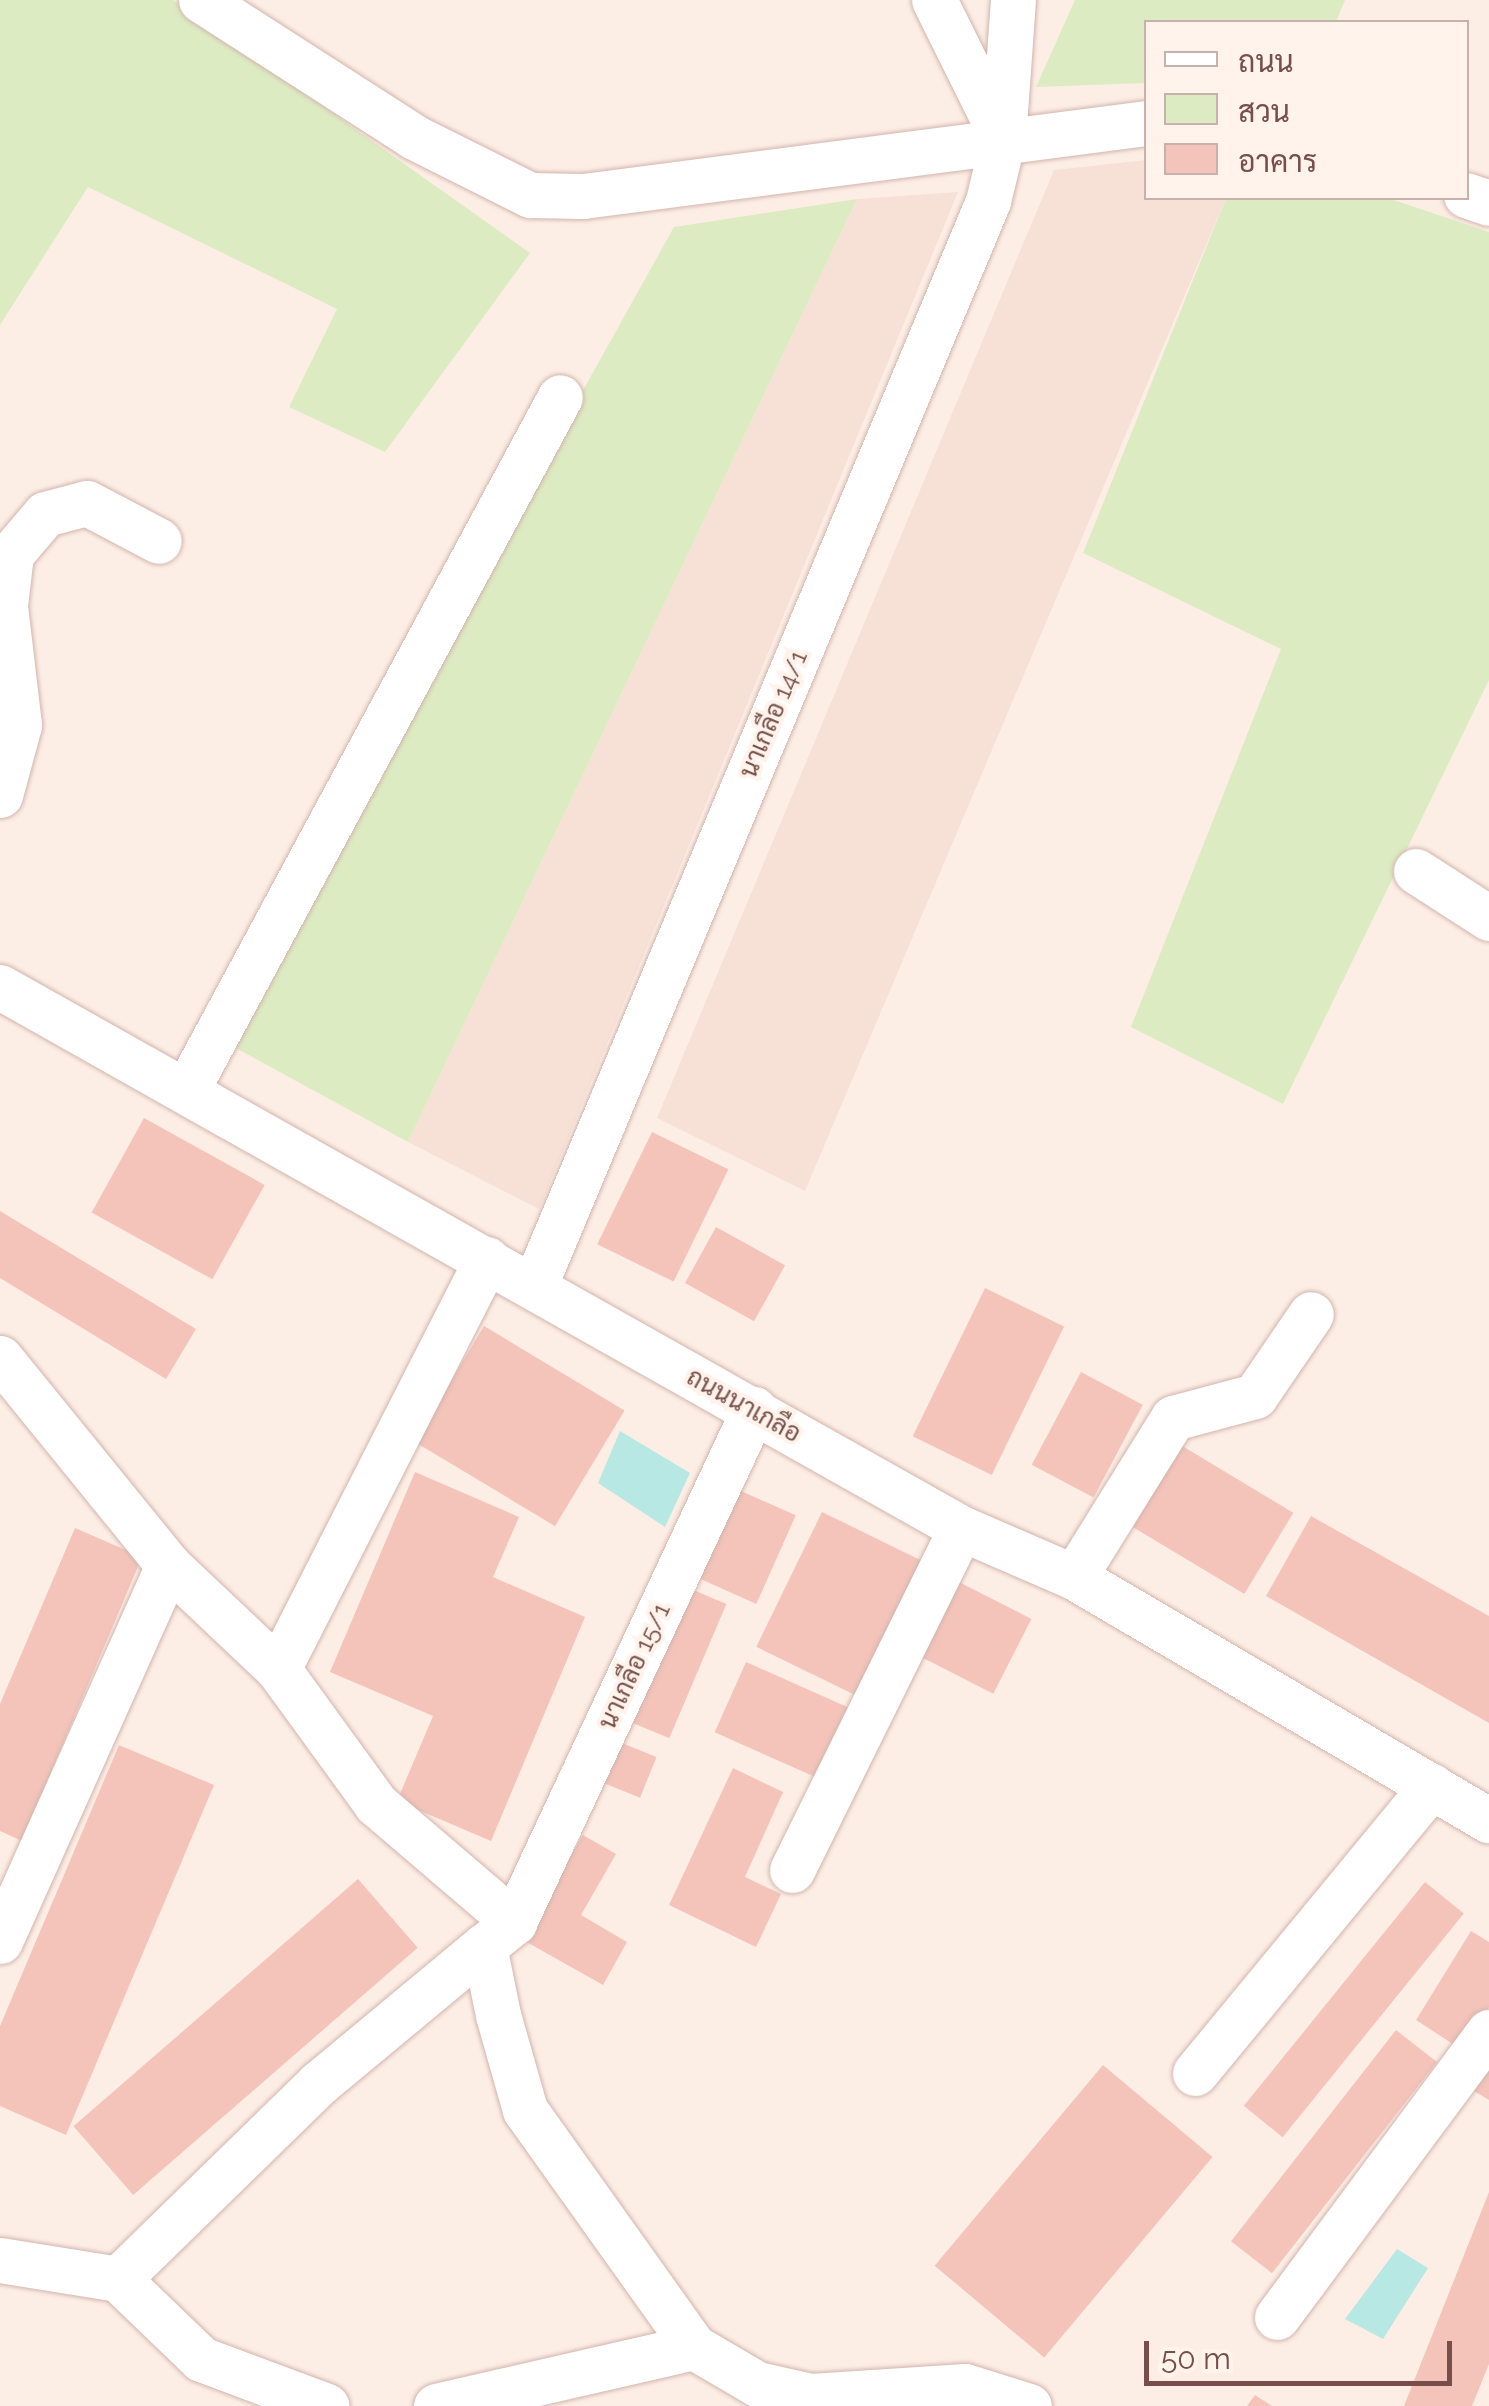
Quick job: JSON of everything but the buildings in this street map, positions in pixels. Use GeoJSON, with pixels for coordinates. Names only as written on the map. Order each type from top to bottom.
{"type":"FeatureCollection","features":[{"type":"Feature","properties":{"kind":"street"},"geometry":{"type":"LineString","coordinates":[[201,0],[414,137],[530,195],[584,196],[1003,138],[1144,123]]}},
{"type":"Feature","properties":{"kind":"street"},"geometry":{"type":"LineString","coordinates":[[934,0],[1003,138]]}},
{"type":"Feature","properties":{"kind":"street","name":"นาเกลือ 14/1"},"geometry":{"type":"LineString","coordinates":[[534,1286],[988,201],[1003,138],[1013,0]]}},
{"type":"Feature","properties":{"kind":"street"},"geometry":{"type":"LineString","coordinates":[[186,1091],[560,396]]}},
{"type":"Feature","properties":{"kind":"street"},"geometry":{"type":"LineString","coordinates":[[0,796],[20,725],[5,605],[11,554],[45,514],[87,503],[158,540]]}},
{"type":"Feature","properties":{"kind":"street"},"geometry":{"type":"LineString","coordinates":[[1416,870],[1489,918]]}},
{"type":"Feature","properties":{"kind":"street","name":"ถนนนาเกลือ"},"geometry":{"type":"LineString","coordinates":[[0,987],[961,1528],[1074,1577],[1432,1786],[1485,1811]]}},
{"type":"Feature","properties":{"kind":"street"},"geometry":{"type":"LineString","coordinates":[[278,1669],[487,1259]]}},
{"type":"Feature","properties":{"kind":"street"},"geometry":{"type":"LineString","coordinates":[[1074,1577],[1172,1418],[1256,1396],[1311,1314]]}},
{"type":"Feature","properties":{"kind":"street"},"geometry":{"type":"LineString","coordinates":[[0,1358],[168,1564],[278,1669],[376,1804],[499,1934],[524,2110],[694,2347],[758,2384],[811,2396],[964,2386],[1030,2406]]}},
{"type":"Feature","properties":{"kind":"street","name":"นาเกลือ 15/1"},"geometry":{"type":"LineString","coordinates":[[499,1934],[754,1410]]}},
{"type":"Feature","properties":{"kind":"street"},"geometry":{"type":"LineString","coordinates":[[792,1870],[961,1528]]}},
{"type":"Feature","properties":{"kind":"street"},"geometry":{"type":"LineString","coordinates":[[0,1941],[168,1564]]}},
{"type":"Feature","properties":{"kind":"street"},"geometry":{"type":"LineString","coordinates":[[1195,2073],[1432,1786]]}},
{"type":"Feature","properties":{"kind":"street"},"geometry":{"type":"LineString","coordinates":[[118,2279],[319,2083],[499,1934]]}},
{"type":"Feature","properties":{"kind":"street"},"geometry":{"type":"LineString","coordinates":[[1277,2316],[1489,2032]]}},
{"type":"Feature","properties":{"kind":"street"},"geometry":{"type":"LineString","coordinates":[[0,2260],[118,2279],[201,2359],[327,2406]]}},
{"type":"Feature","properties":{"kind":"street"},"geometry":{"type":"LineString","coordinates":[[436,2406],[694,2347]]}},
{"type":"Feature","properties":{"kind":"shaded area"},"geometry":{"type":"Polygon","coordinates":[[[1144,160],[1144,200],[1225,200],[805,1191],[657,1118],[1054,170],[1144,160]]]}},
{"type":"Feature","properties":{"kind":"shaded area"},"geometry":{"type":"Polygon","coordinates":[[[958,192],[539,1209],[408,1142],[857,199],[958,192]]]}},
{"type":"Feature","properties":{"kind":"green space"},"geometry":{"type":"Polygon","coordinates":[[[0,0],[173,0],[530,253],[385,452],[289,407],[337,309],[88,187],[0,325],[0,0]]]}},
{"type":"Feature","properties":{"kind":"green space"},"geometry":{"type":"Polygon","coordinates":[[[1075,0],[1345,0],[1337,20],[1144,20],[1144,83],[1036,87],[1075,0]]]}},
{"type":"Feature","properties":{"kind":"green space"},"geometry":{"type":"Polygon","coordinates":[[[857,199],[408,1142],[221,1040],[674,227],[857,199]]]}},
{"type":"Feature","properties":{"kind":"green space"},"geometry":{"type":"Polygon","coordinates":[[[1225,200],[1394,200],[1489,232],[1489,680],[1283,1104],[1131,1027],[1281,649],[1083,553],[1225,200]]]}},
{"type":"Feature","properties":{"kind":"water"},"geometry":{"type":"Polygon","coordinates":[[[620,1431],[690,1473],[665,1527],[598,1483],[620,1431]]]}},
{"type":"Feature","properties":{"kind":"water"},"geometry":{"type":"Polygon","coordinates":[[[1397,2249],[1428,2268],[1383,2339],[1345,2319],[1397,2249]]]}}]}
